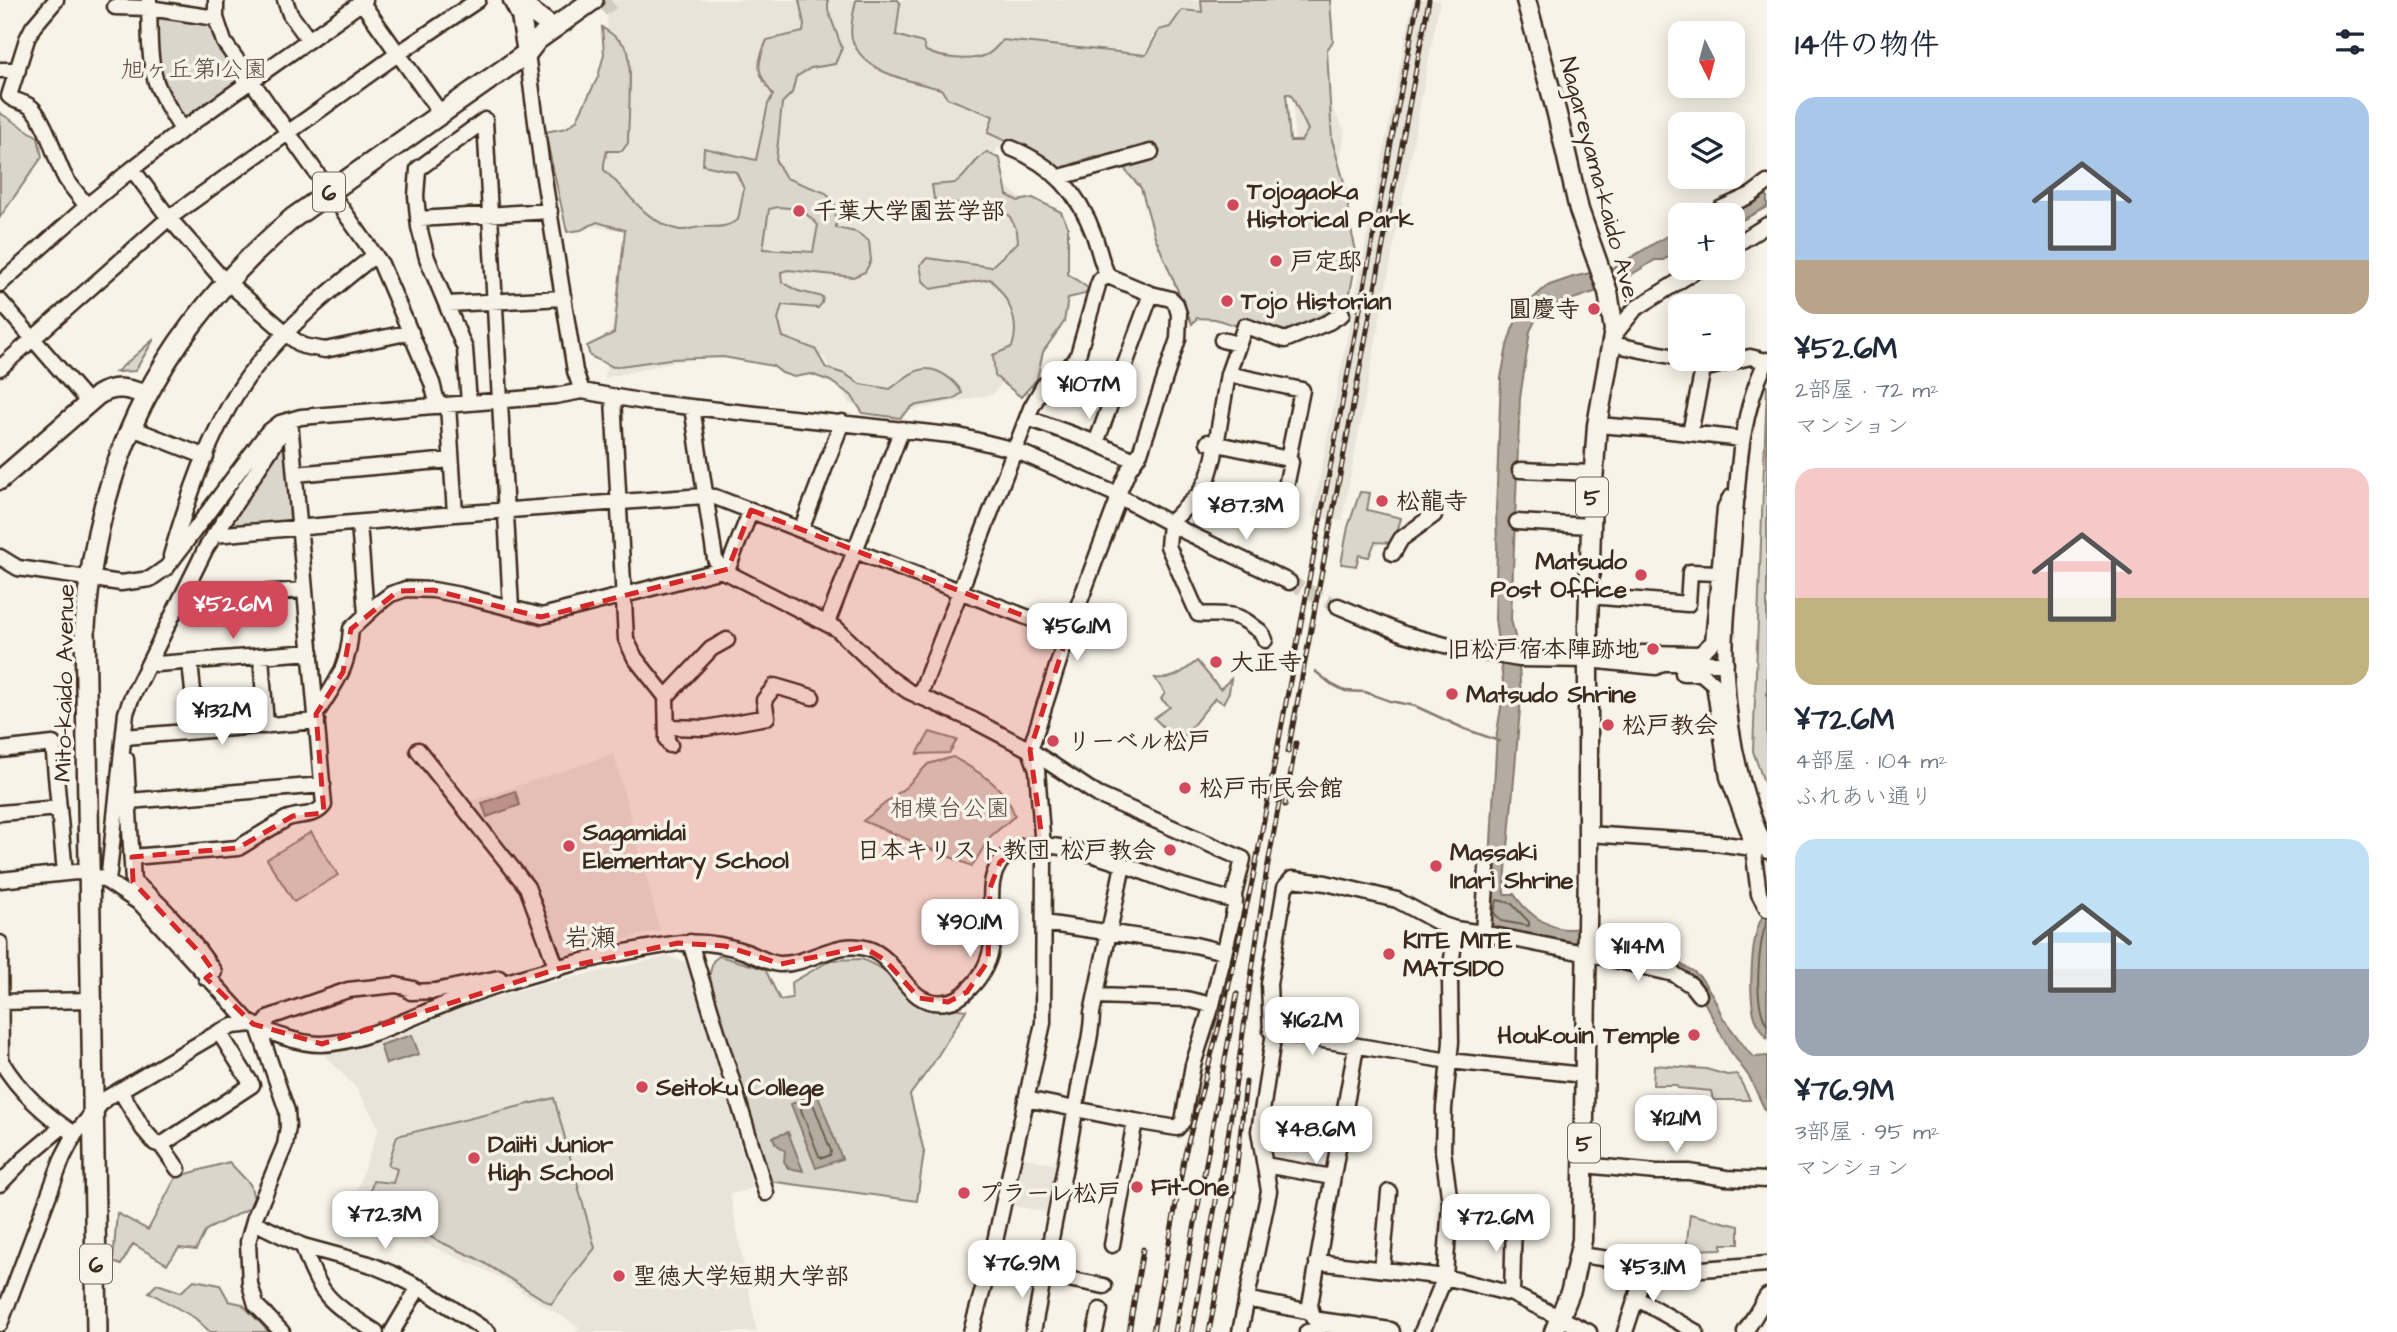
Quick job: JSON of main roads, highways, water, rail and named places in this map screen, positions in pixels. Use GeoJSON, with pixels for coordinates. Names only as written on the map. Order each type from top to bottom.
{"type":"FeatureCollection","features":[{"type":"Feature","properties":{"kind":"highway","name":"Mito-kaido Avenue"},"geometry":{"type":"LineString","coordinates":[[97,1332],[85,643],[89,578],[102,514],[132,428],[146,395],[182,335],[226,282],[273,234],[527,53],[537,40],[553,28],[597,4]]}},
{"type":"Feature","properties":{"kind":"highway","name":"Mito-kaido Avenue"},"geometry":{"type":"LineString","coordinates":[[527,53],[540,49],[597,4]]}},
{"type":"Feature","properties":{"kind":"main road"},"geometry":{"type":"LineString","coordinates":[[514,0],[553,28]]}},
{"type":"Feature","properties":{"kind":"main road"},"geometry":{"type":"LineString","coordinates":[[514,0],[521,16],[527,53]]}},
{"type":"Feature","properties":{"kind":"main road","name":"Nagareyama-kaido Ave."},"geometry":{"type":"LineString","coordinates":[[1526,0],[1557,114],[1574,194],[1608,295],[1613,340],[1597,425],[1591,526],[1584,1165],[1580,1255],[1571,1290],[1557,1324]]}},
{"type":"Feature","properties":{"kind":"main road"},"geometry":{"type":"LineString","coordinates":[[0,480],[88,402],[112,388],[130,388],[146,395]]}},
{"type":"Feature","properties":{"kind":"main road"},"geometry":{"type":"LineString","coordinates":[[1318,1326],[1390,1332]]}},
{"type":"Feature","properties":{"kind":"water"},"geometry":{"type":"Polygon","coordinates":[[[1767,187],[1767,207],[1745,219],[1745,203],[1734,203],[1767,187]]]}},
{"type":"Feature","properties":{"kind":"water"},"geometry":{"type":"Polygon","coordinates":[[[1668,235],[1668,257],[1655,260],[1613,286],[1548,307],[1530,331],[1520,398],[1511,619],[1518,650],[1521,698],[1504,894],[1514,894],[1526,909],[1550,925],[1579,928],[1604,946],[1680,964],[1693,971],[1701,978],[1723,1018],[1750,1054],[1755,1057],[1767,1056],[1767,1114],[1750,1078],[1729,1049],[1697,988],[1583,948],[1497,928],[1487,916],[1497,732],[1504,689],[1495,619],[1501,378],[1507,346],[1513,327],[1526,305],[1547,286],[1615,267],[1668,235]]]}},
{"type":"Feature","properties":{"kind":"water"},"geometry":{"type":"Polygon","coordinates":[[[515,791],[520,805],[487,817],[482,803],[515,791]]]}},
{"type":"Feature","properties":{"kind":"water"},"geometry":{"type":"Polygon","coordinates":[[[1767,911],[1767,1038],[1754,1014],[1751,976],[1757,930],[1767,911]]]}},
{"type":"Feature","properties":{"kind":"water"},"geometry":{"type":"Polygon","coordinates":[[[412,1035],[419,1054],[386,1064],[380,1045],[412,1035]]]}},
{"type":"Feature","properties":{"kind":"water"},"geometry":{"type":"Polygon","coordinates":[[[817,1093],[842,1159],[816,1168],[791,1104],[817,1093]]]}},
{"type":"Feature","properties":{"kind":"water"},"geometry":{"type":"Polygon","coordinates":[[[788,1132],[803,1171],[788,1168],[784,1161],[785,1151],[775,1143],[773,1137],[788,1132]]]}},
{"type":"Feature","properties":{"kind":"waterway"},"geometry":{"type":"LineString","coordinates":[[1315,671],[1345,691],[1365,692],[1415,706],[1499,741]]}},
{"type":"Feature","properties":{"kind":"tunnel"},"geometry":{"type":"LineString","coordinates":[[600,8],[611,0]]}},
{"type":"Feature","properties":{"kind":"tunnel"},"geometry":{"type":"LineString","coordinates":[[1289,582],[1338,606]]}},
{"type":"Feature","properties":{"kind":"railway"},"geometry":{"type":"LineString","coordinates":[[1153,1332],[1185,1154],[1224,1007],[1254,873],[1418,0]]}},
{"type":"Feature","properties":{"kind":"railway"},"geometry":{"type":"LineString","coordinates":[[1288,752],[1429,0]]}},
{"type":"Feature","properties":{"kind":"railway"},"geometry":{"type":"LineString","coordinates":[[1285,805],[1296,743]]}},
{"type":"Feature","properties":{"kind":"railway"},"geometry":{"type":"LineString","coordinates":[[1192,1332],[1228,1136],[1266,875],[1281,793]]}},
{"type":"Feature","properties":{"kind":"railway"},"geometry":{"type":"LineString","coordinates":[[1175,1332],[1237,994]]}},
{"type":"Feature","properties":{"kind":"railway"},"geometry":{"type":"LineString","coordinates":[[1209,1332],[1233,1202],[1246,1082]]}},
{"type":"Feature","properties":{"kind":"railway"},"geometry":{"type":"LineString","coordinates":[[1129,1332],[1143,1249]]}},
{"type":"Feature","properties":{"kind":"place","name":"Tojogaoka Historical Park"},"geometry":{"type":"Point","coordinates":[1233,205]}},
{"type":"Feature","properties":{"kind":"place","name":"千葉大学園芸学部"},"geometry":{"type":"Point","coordinates":[799,211]}},
{"type":"Feature","properties":{"kind":"place","name":"戸定邸"},"geometry":{"type":"Point","coordinates":[1276,261]}},
{"type":"Feature","properties":{"kind":"place","name":"Tojo Historian"},"geometry":{"type":"Point","coordinates":[1227,301]}},
{"type":"Feature","properties":{"kind":"place","name":"圓慶寺"},"geometry":{"type":"Point","coordinates":[1594,309]}},
{"type":"Feature","properties":{"kind":"place","name":"松龍寺"},"geometry":{"type":"Point","coordinates":[1382,501]}},
{"type":"Feature","properties":{"kind":"place","name":"Matsudo Post Office"},"geometry":{"type":"Point","coordinates":[1641,575]}},
{"type":"Feature","properties":{"kind":"place","name":"旧松戸宿本陣跡地"},"geometry":{"type":"Point","coordinates":[1653,649]}},
{"type":"Feature","properties":{"kind":"place","name":"大正寺"},"geometry":{"type":"Point","coordinates":[1216,662]}},
{"type":"Feature","properties":{"kind":"place","name":"Matsudo Shrine"},"geometry":{"type":"Point","coordinates":[1452,694]}},
{"type":"Feature","properties":{"kind":"place","name":"松戸教会"},"geometry":{"type":"Point","coordinates":[1608,725]}},
{"type":"Feature","properties":{"kind":"place","name":"リーベル松戸"},"geometry":{"type":"Point","coordinates":[1053,741]}},
{"type":"Feature","properties":{"kind":"place","name":"松戸市民会館"},"geometry":{"type":"Point","coordinates":[1185,788]}},
{"type":"Feature","properties":{"kind":"place","name":"Sagamidai Elementary School"},"geometry":{"type":"Point","coordinates":[569,846]}},
{"type":"Feature","properties":{"kind":"place","name":"日本キリスト教団 松戸教会"},"geometry":{"type":"Point","coordinates":[1170,850]}},
{"type":"Feature","properties":{"kind":"place","name":"Massaki Inari Shrine"},"geometry":{"type":"Point","coordinates":[1436,866]}},
{"type":"Feature","properties":{"kind":"place","name":"KITE MITE MATSIDO"},"geometry":{"type":"Point","coordinates":[1389,954]}},
{"type":"Feature","properties":{"kind":"place","name":"Houkouin Temple"},"geometry":{"type":"Point","coordinates":[1694,1035]}},
{"type":"Feature","properties":{"kind":"place","name":"Seitoku College"},"geometry":{"type":"Point","coordinates":[642,1087]}},
{"type":"Feature","properties":{"kind":"place","name":"Daiiti Junior High School"},"geometry":{"type":"Point","coordinates":[474,1158]}},
{"type":"Feature","properties":{"kind":"place","name":"Fit-One"},"geometry":{"type":"Point","coordinates":[1137,1187]}},
{"type":"Feature","properties":{"kind":"place","name":"プラーレ松戸"},"geometry":{"type":"Point","coordinates":[964,1193]}},
{"type":"Feature","properties":{"kind":"place","name":"聖徳大学短期大学部"},"geometry":{"type":"Point","coordinates":[619,1276]}},
{"type":"Feature","properties":{"kind":"district","name":"岩瀬"},"geometry":{"type":"Point","coordinates":[590,937]}},
{"type":"Feature","properties":{"kind":"park label","name":"旭ヶ丘第1公園"},"geometry":{"type":"Point","coordinates":[194,69]}},
{"type":"Feature","properties":{"kind":"park label","name":"相模台公園"},"geometry":{"type":"Point","coordinates":[950,808]}}]}
